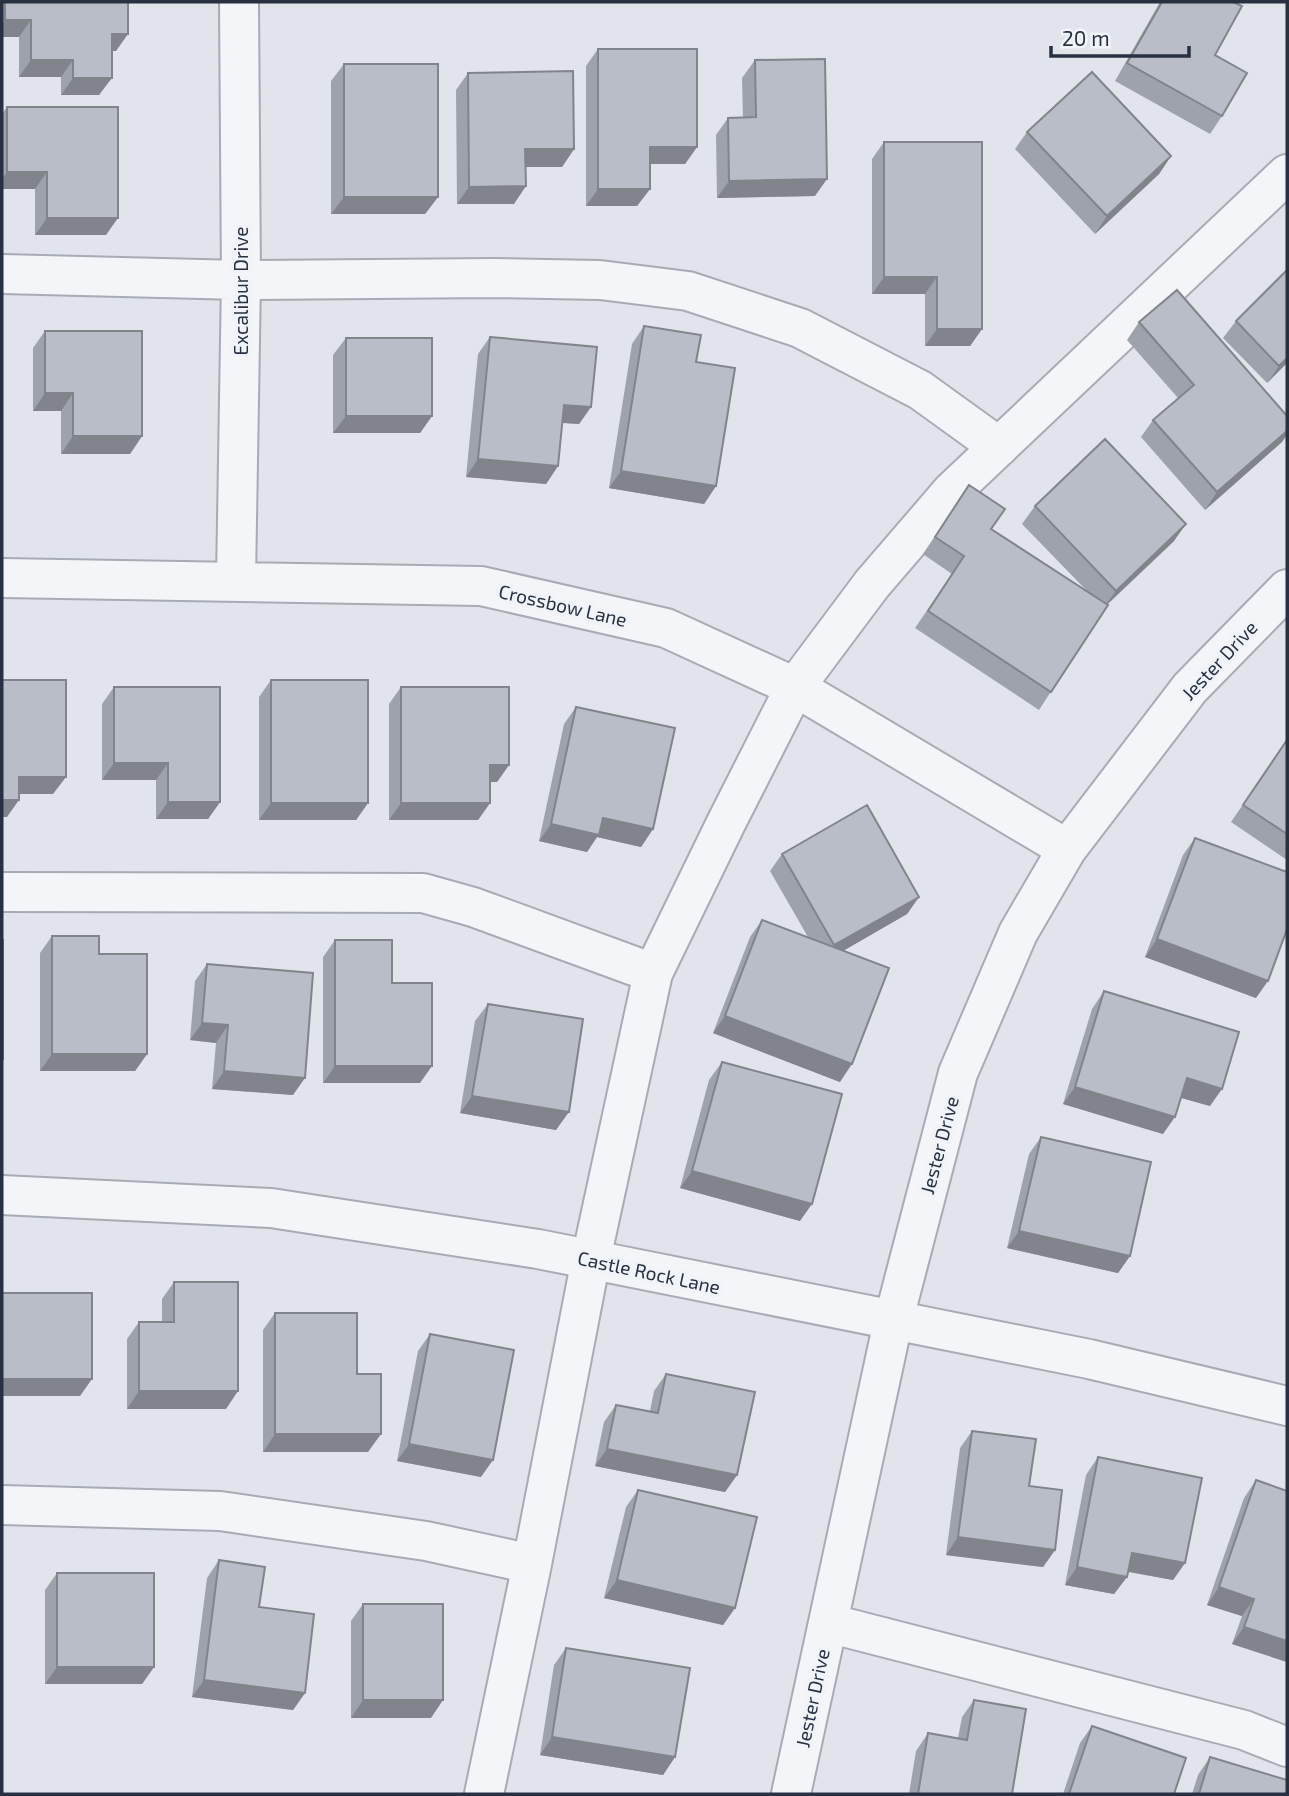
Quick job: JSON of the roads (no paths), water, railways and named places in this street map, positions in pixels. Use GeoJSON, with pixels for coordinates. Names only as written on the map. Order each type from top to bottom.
{"type":"FeatureCollection","features":[{"type":"Feature","properties":{"kind":"street","name":"Excalibur Drive"},"geometry":{"type":"LineString","coordinates":[[236,580],[241,280],[239,2]]}},
{"type":"Feature","properties":{"kind":"street"},"geometry":{"type":"LineString","coordinates":[[484,1794],[591,1259],[653,973],[795,687],[872,584],[952,491],[1287,174]]}},
{"type":"Feature","properties":{"kind":"street"},"geometry":{"type":"LineString","coordinates":[[2,274],[241,280],[587,279],[688,291],[800,328],[920,390],[999,447]]}},
{"type":"Feature","properties":{"kind":"street","name":"Crossbow Lane"},"geometry":{"type":"LineString","coordinates":[[2,578],[481,586],[666,628],[795,687],[1067,849]]}},
{"type":"Feature","properties":{"kind":"street","name":"Jester Drive"},"geometry":{"type":"LineString","coordinates":[[791,1794],[893,1322],[958,1073],[1018,933],[1067,849],[1190,688],[1287,589]]}},
{"type":"Feature","properties":{"kind":"street"},"geometry":{"type":"LineString","coordinates":[[2,892],[423,893],[473,906],[653,973]]}},
{"type":"Feature","properties":{"kind":"street","name":"Castle Rock Lane"},"geometry":{"type":"LineString","coordinates":[[2,1195],[271,1208],[591,1259],[893,1322],[1088,1359],[1287,1406]]}},
{"type":"Feature","properties":{"kind":"street"},"geometry":{"type":"LineString","coordinates":[[2,1505],[220,1511],[426,1541],[532,1564]]}},
{"type":"Feature","properties":{"kind":"street"},"geometry":{"type":"LineString","coordinates":[[828,1623],[1244,1730],[1287,1747]]}}]}
